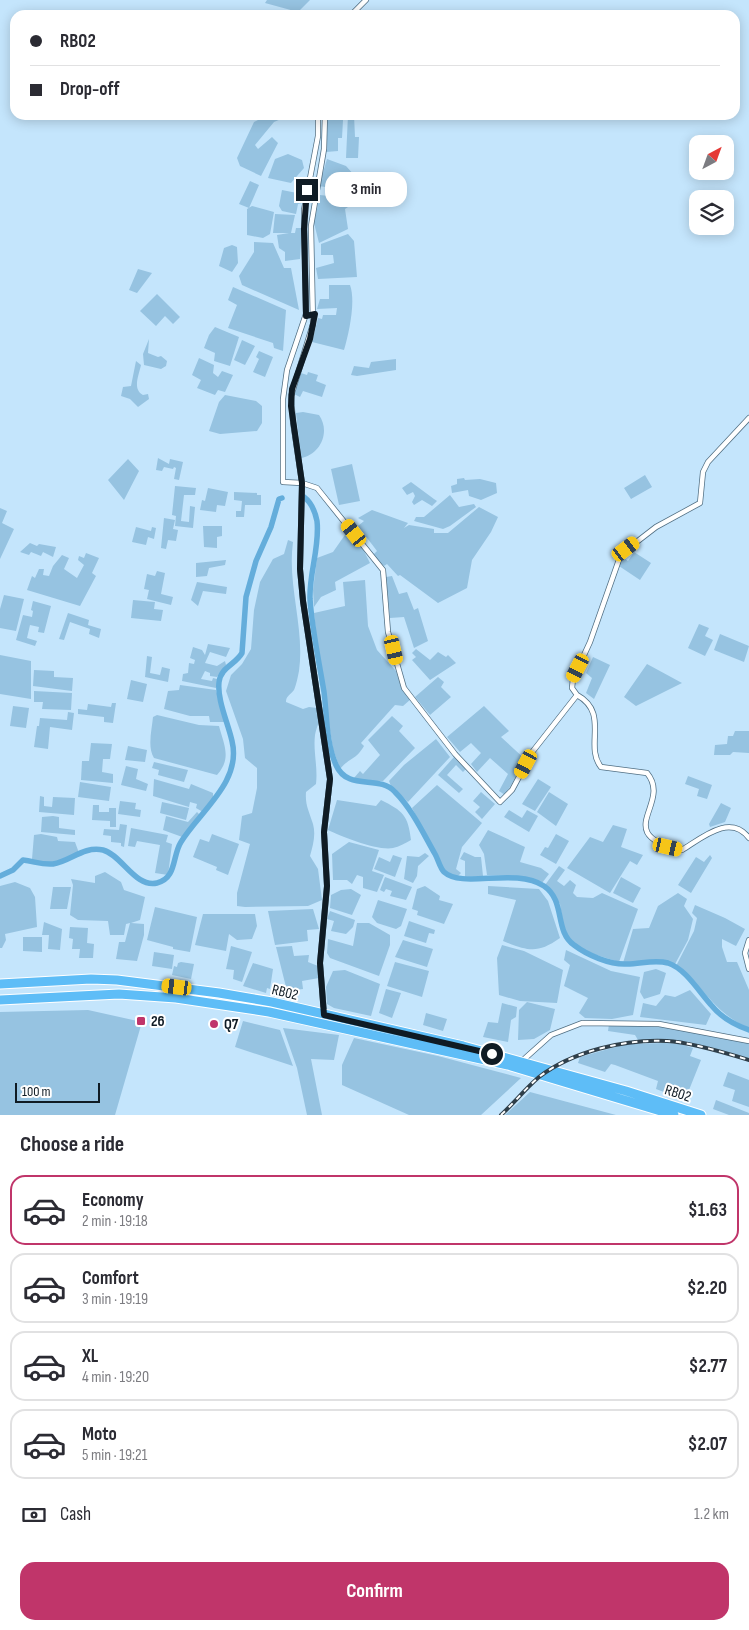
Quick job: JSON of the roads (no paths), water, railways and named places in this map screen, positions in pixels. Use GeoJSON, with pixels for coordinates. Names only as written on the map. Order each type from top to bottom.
{"type":"FeatureCollection","features":[{"type":"Feature","properties":{"kind":"highway","name":"RB02"},"geometry":{"type":"LineString","coordinates":[[0,984],[91,979],[135,982],[219,993],[463,1046],[522,1061],[701,1115]]}},
{"type":"Feature","properties":{"kind":"highway","name":"RB02"},"geometry":{"type":"LineString","coordinates":[[0,1000],[119,994],[192,1000],[269,1012],[301,1020],[370,1032],[508,1065],[674,1115]]}},
{"type":"Feature","properties":{"kind":"street"},"geometry":{"type":"LineString","coordinates":[[356,10],[366,0]]}},
{"type":"Feature","properties":{"kind":"street"},"geometry":{"type":"LineString","coordinates":[[318,120],[318,136],[304,210],[310,315],[287,370],[282,399],[284,482],[302,483],[317,488],[383,570],[388,632],[404,688],[455,754],[500,802],[512,790],[533,752],[577,695]]}},
{"type":"Feature","properties":{"kind":"street"},"geometry":{"type":"LineString","coordinates":[[324,1015],[320,963],[327,886],[324,832],[330,779],[303,601],[300,569],[302,483],[291,396],[310,339],[311,226],[324,149],[325,120]]}},
{"type":"Feature","properties":{"kind":"street"},"geometry":{"type":"LineString","coordinates":[[749,418],[708,462],[703,472],[700,503],[656,527],[621,554],[590,642],[573,679],[572,688],[577,695],[589,703],[594,716],[597,759],[601,767],[647,772],[651,778],[654,791],[645,824],[652,839],[668,847],[682,850],[718,829],[733,826],[740,828],[749,838]]}},
{"type":"Feature","properties":{"kind":"street"},"geometry":{"type":"LineString","coordinates":[[749,940],[745,953],[749,969]]}},
{"type":"Feature","properties":{"kind":"street"},"geometry":{"type":"LineString","coordinates":[[522,1061],[551,1035],[582,1023],[659,1024],[749,1041]]}},
{"type":"Feature","properties":{"kind":"waterway"},"geometry":{"type":"LineString","coordinates":[[304,497],[313,508],[317,521],[318,531],[310,589],[311,611],[324,692],[329,738],[336,765],[341,773],[356,781],[381,784],[395,792],[417,821],[444,872],[453,877],[463,879],[518,878],[544,886],[551,892],[558,908],[564,932],[574,945],[592,956],[613,963],[627,964],[658,961],[675,966],[681,970],[720,1014],[749,1030]]}},
{"type":"Feature","properties":{"kind":"waterway"},"geometry":{"type":"LineString","coordinates":[[0,876],[13,870],[23,860],[53,864],[96,849],[110,853],[142,881],[157,883],[171,872],[181,842],[217,795],[231,770],[233,756],[232,741],[221,704],[219,682],[225,669],[242,653],[246,597],[256,561],[271,527],[279,499],[282,498]]}},
{"type":"Feature","properties":{"kind":"railway"},"geometry":{"type":"LineString","coordinates":[[501,1115],[539,1077],[567,1060],[600,1048],[634,1042],[667,1041],[708,1048],[749,1060]]}},
{"type":"Feature","properties":{"kind":"place","name":"26"},"geometry":{"type":"Point","coordinates":[141,1021]}},
{"type":"Feature","properties":{"kind":"place","name":"Q7"},"geometry":{"type":"Point","coordinates":[214,1024]}}]}
